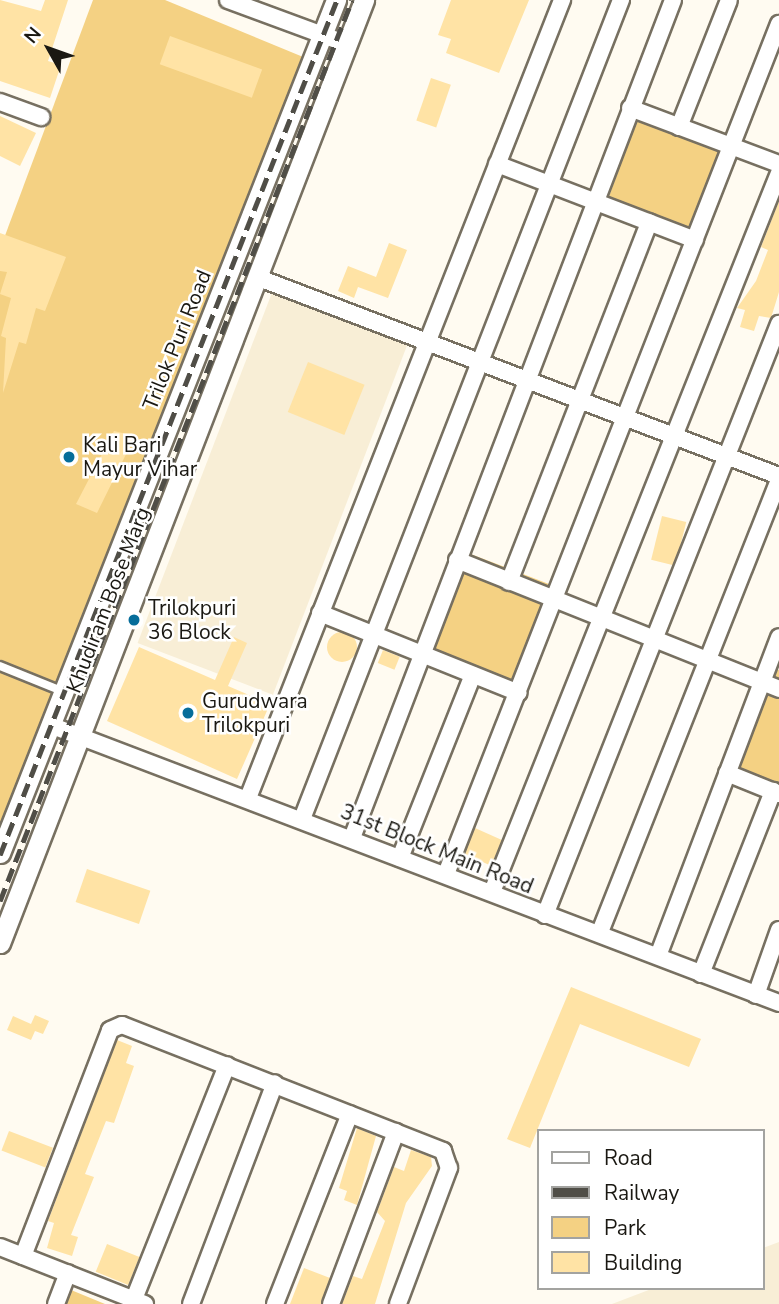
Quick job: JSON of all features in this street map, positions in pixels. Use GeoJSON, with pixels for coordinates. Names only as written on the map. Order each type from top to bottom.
{"type":"FeatureCollection","features":[{"type":"Feature","properties":{"kind":"street"},"geometry":{"type":"LineString","coordinates":[[228,0],[347,44]]}},
{"type":"Feature","properties":{"kind":"street","name":"Trilok Puri Road"},"geometry":{"type":"LineString","coordinates":[[0,853],[336,0]]}},
{"type":"Feature","properties":{"kind":"street","name":"Khudiram Bose Marg"},"geometry":{"type":"LineString","coordinates":[[0,943],[79,734],[259,278],[364,0]]}},
{"type":"Feature","properties":{"kind":"street"},"geometry":{"type":"LineString","coordinates":[[248,798],[425,341],[562,0]]}},
{"type":"Feature","properties":{"kind":"street"},"geometry":{"type":"LineString","coordinates":[[302,819],[621,0]]}},
{"type":"Feature","properties":{"kind":"street"},"geometry":{"type":"LineString","coordinates":[[352,838],[673,0]]}},
{"type":"Feature","properties":{"kind":"street"},"geometry":{"type":"LineString","coordinates":[[679,127],[730,0]]}},
{"type":"Feature","properties":{"kind":"street"},"geometry":{"type":"LineString","coordinates":[[446,874],[779,24]]}},
{"type":"Feature","properties":{"kind":"street"},"geometry":{"type":"LineString","coordinates":[[0,102],[41,117]]}},
{"type":"Feature","properties":{"kind":"street"},"geometry":{"type":"LineString","coordinates":[[631,108],[779,164]]}},
{"type":"Feature","properties":{"kind":"street"},"geometry":{"type":"LineString","coordinates":[[497,164],[695,240]]}},
{"type":"Feature","properties":{"kind":"street"},"geometry":{"type":"LineString","coordinates":[[492,892],[599,618],[779,173]]}},
{"type":"Feature","properties":{"kind":"street"},"geometry":{"type":"LineString","coordinates":[[509,582],[649,222]]}},
{"type":"Feature","properties":{"kind":"street"},"geometry":{"type":"LineString","coordinates":[[259,278],[779,477],[600,932]]}},
{"type":"Feature","properties":{"kind":"street"},"geometry":{"type":"LineString","coordinates":[[545,915],[779,324]]}},
{"type":"Feature","properties":{"kind":"street"},"geometry":{"type":"LineString","coordinates":[[457,560],[779,689]]}},
{"type":"Feature","properties":{"kind":"street"},"geometry":{"type":"LineString","coordinates":[[320,613],[519,693]]}},
{"type":"Feature","properties":{"kind":"street"},"geometry":{"type":"LineString","coordinates":[[658,956],[779,637]]}},
{"type":"Feature","properties":{"kind":"street"},"geometry":{"type":"LineString","coordinates":[[400,858],[473,674]]}},
{"type":"Feature","properties":{"kind":"street","name":"31st Block Main Road"},"geometry":{"type":"LineString","coordinates":[[50,725],[248,798],[545,915],[600,932],[779,1003]]}},
{"type":"Feature","properties":{"kind":"street"},"geometry":{"type":"LineString","coordinates":[[701,974],[776,793],[727,773]]}},
{"type":"Feature","properties":{"kind":"street"},"geometry":{"type":"LineString","coordinates":[[756,995],[779,930]]}},
{"type":"Feature","properties":{"kind":"street"},"geometry":{"type":"LineString","coordinates":[[23,1256],[113,1026],[275,1083],[443,1151],[449,1163],[398,1304]]}},
{"type":"Feature","properties":{"kind":"street"},"geometry":{"type":"LineString","coordinates":[[0,1247],[137,1303],[227,1065]]}},
{"type":"Feature","properties":{"kind":"street"},"geometry":{"type":"LineString","coordinates":[[191,1304],[275,1083]]}},
{"type":"Feature","properties":{"kind":"street"},"geometry":{"type":"LineString","coordinates":[[275,1304],[350,1114]]}},
{"type":"Feature","properties":{"kind":"street"},"geometry":{"type":"LineString","coordinates":[[331,1304],[396,1132]]}},
{"type":"Feature","properties":{"kind":"street"},"geometry":{"type":"LineString","coordinates":[[56,1304],[68,1273]]}},
{"type":"Feature","properties":{"kind":"lane"},"geometry":{"type":"LineString","coordinates":[[0,666],[63,692]]}},
{"type":"Feature","properties":{"kind":"shaded area"},"geometry":{"type":"Polygon","coordinates":[[[273,290],[408,342],[273,695],[138,643],[273,290]]]}},
{"type":"Feature","properties":{"kind":"shaded area"},"geometry":{"type":"Polygon","coordinates":[[[779,1242],[779,1304],[612,1304],[649,1290],[765,1290],[765,1247],[779,1242]]]}},
{"type":"Feature","properties":{"kind":"green space"},"geometry":{"type":"Polygon","coordinates":[[[93,0],[165,0],[308,59],[0,844],[0,249],[93,0]]]}},
{"type":"Feature","properties":{"kind":"green space"},"geometry":{"type":"Polygon","coordinates":[[[643,103],[732,135],[696,235],[607,203],[643,103]]]}},
{"type":"Feature","properties":{"kind":"green space"},"geometry":{"type":"Polygon","coordinates":[[[468,553],[557,587],[518,687],[430,653],[468,553]]]}},
{"type":"Feature","properties":{"kind":"green space"},"geometry":{"type":"Polygon","coordinates":[[[770,667],[779,670],[779,786],[732,767],[770,667]]]}},
{"type":"Feature","properties":{"kind":"green space"},"geometry":{"type":"Polygon","coordinates":[[[71,1290],[105,1304],[66,1304],[71,1290]]]}},
{"type":"Feature","properties":{"kind":"building"},"geometry":{"type":"Polygon","coordinates":[[[0,0],[41,11],[45,0],[68,0],[48,61],[61,65],[50,98],[0,81],[0,0]]]}},
{"type":"Feature","properties":{"kind":"building"},"geometry":{"type":"Polygon","coordinates":[[[451,0],[529,0],[499,73],[446,53],[451,39],[438,35],[451,0]]]}},
{"type":"Feature","properties":{"kind":"building"},"geometry":{"type":"Polygon","coordinates":[[[170,36],[262,70],[252,98],[160,64],[170,36]]]}},
{"type":"Feature","properties":{"kind":"building"},"geometry":{"type":"Polygon","coordinates":[[[431,78],[451,85],[436,127],[416,121],[431,78]]]}},
{"type":"Feature","properties":{"kind":"building"},"geometry":{"type":"Polygon","coordinates":[[[0,116],[36,133],[20,166],[0,156],[0,116]]]}},
{"type":"Feature","properties":{"kind":"building"},"geometry":{"type":"Polygon","coordinates":[[[779,201],[779,292],[771,318],[759,316],[754,331],[740,327],[745,310],[737,308],[756,281],[768,250],[761,247],[779,201]]]}},
{"type":"Feature","properties":{"kind":"building"},"geometry":{"type":"Polygon","coordinates":[[[0,233],[66,257],[45,311],[36,308],[26,344],[19,342],[3,393],[6,338],[1,336],[11,298],[0,294],[7,272],[0,271],[0,233]]]}},
{"type":"Feature","properties":{"kind":"building"},"geometry":{"type":"Polygon","coordinates":[[[389,243],[407,250],[388,298],[358,287],[354,298],[338,291],[348,266],[376,277],[389,243]]]}},
{"type":"Feature","properties":{"kind":"building"},"geometry":{"type":"Polygon","coordinates":[[[308,362],[365,385],[344,435],[288,412],[308,362]]]}},
{"type":"Feature","properties":{"kind":"building"},"geometry":{"type":"Polygon","coordinates":[[[114,431],[135,436],[97,513],[76,504],[114,431]]]}},
{"type":"Feature","properties":{"kind":"building"},"geometry":{"type":"Polygon","coordinates":[[[662,516],[686,522],[675,566],[651,560],[662,516]]]}},
{"type":"Feature","properties":{"kind":"building"},"geometry":{"type":"Polygon","coordinates":[[[342,632],[353,636],[357,647],[353,658],[342,662],[331,658],[327,647],[331,636],[342,632]]]}},
{"type":"Feature","properties":{"kind":"building","name":"Gurudwara Trilokpuri"},"geometry":{"type":"Polygon","coordinates":[[[234,637],[247,643],[228,686],[270,704],[237,779],[107,721],[139,647],[215,680],[234,637]]]}},
{"type":"Feature","properties":{"kind":"building"},"geometry":{"type":"Polygon","coordinates":[[[383,650],[400,657],[394,670],[378,663],[383,650]]]}},
{"type":"Feature","properties":{"kind":"building"},"geometry":{"type":"Polygon","coordinates":[[[475,828],[502,840],[491,866],[464,854],[475,828]]]}},
{"type":"Feature","properties":{"kind":"building"},"geometry":{"type":"Polygon","coordinates":[[[87,869],[150,891],[139,924],[76,902],[87,869]]]}},
{"type":"Feature","properties":{"kind":"building"},"geometry":{"type":"Polygon","coordinates":[[[571,987],[701,1039],[689,1067],[580,1024],[530,1148],[507,1139],[571,987]]]}},
{"type":"Feature","properties":{"kind":"building"},"geometry":{"type":"Polygon","coordinates":[[[35,1015],[49,1021],[43,1034],[35,1031],[31,1040],[7,1030],[13,1016],[31,1024],[35,1015]]]}},
{"type":"Feature","properties":{"kind":"building"},"geometry":{"type":"Polygon","coordinates":[[[117,1040],[132,1046],[126,1063],[134,1066],[114,1123],[106,1121],[85,1174],[94,1177],[71,1235],[78,1237],[72,1256],[47,1248],[54,1223],[48,1221],[117,1040]]]}},
{"type":"Feature","properties":{"kind":"building"},"geometry":{"type":"Polygon","coordinates":[[[357,1128],[376,1136],[357,1205],[344,1200],[347,1191],[339,1188],[357,1128]]]}},
{"type":"Feature","properties":{"kind":"building"},"geometry":{"type":"Polygon","coordinates":[[[9,1131],[53,1148],[45,1167],[1,1151],[9,1131]]]}},
{"type":"Feature","properties":{"kind":"building"},"geometry":{"type":"Polygon","coordinates":[[[411,1150],[431,1157],[432,1166],[406,1203],[375,1304],[342,1304],[353,1276],[362,1279],[385,1221],[377,1212],[394,1167],[404,1171],[411,1150]]]}},
{"type":"Feature","properties":{"kind":"building"},"geometry":{"type":"Polygon","coordinates":[[[107,1244],[139,1257],[128,1285],[96,1272],[107,1244]]]}},
{"type":"Feature","properties":{"kind":"building"},"geometry":{"type":"Polygon","coordinates":[[[304,1268],[330,1278],[321,1304],[290,1304],[304,1268]]]}},
{"type":"Feature","properties":{"kind":"railway"},"geometry":{"type":"LineString","coordinates":[[0,855],[337,0]]}},
{"type":"Feature","properties":{"kind":"railway"},"geometry":{"type":"LineString","coordinates":[[0,901],[352,0]]}},
{"type":"Feature","properties":{"kind":"place","name":"Kali Bari Mayur Vihar"},"geometry":{"type":"Point","coordinates":[69,457]}},
{"type":"Feature","properties":{"kind":"place","name":"Trilokpuri 36 Block"},"geometry":{"type":"Point","coordinates":[134,620]}},
{"type":"Feature","properties":{"kind":"place","name":"Gurudwara Trilokpuri"},"geometry":{"type":"Point","coordinates":[188,713]}}]}
